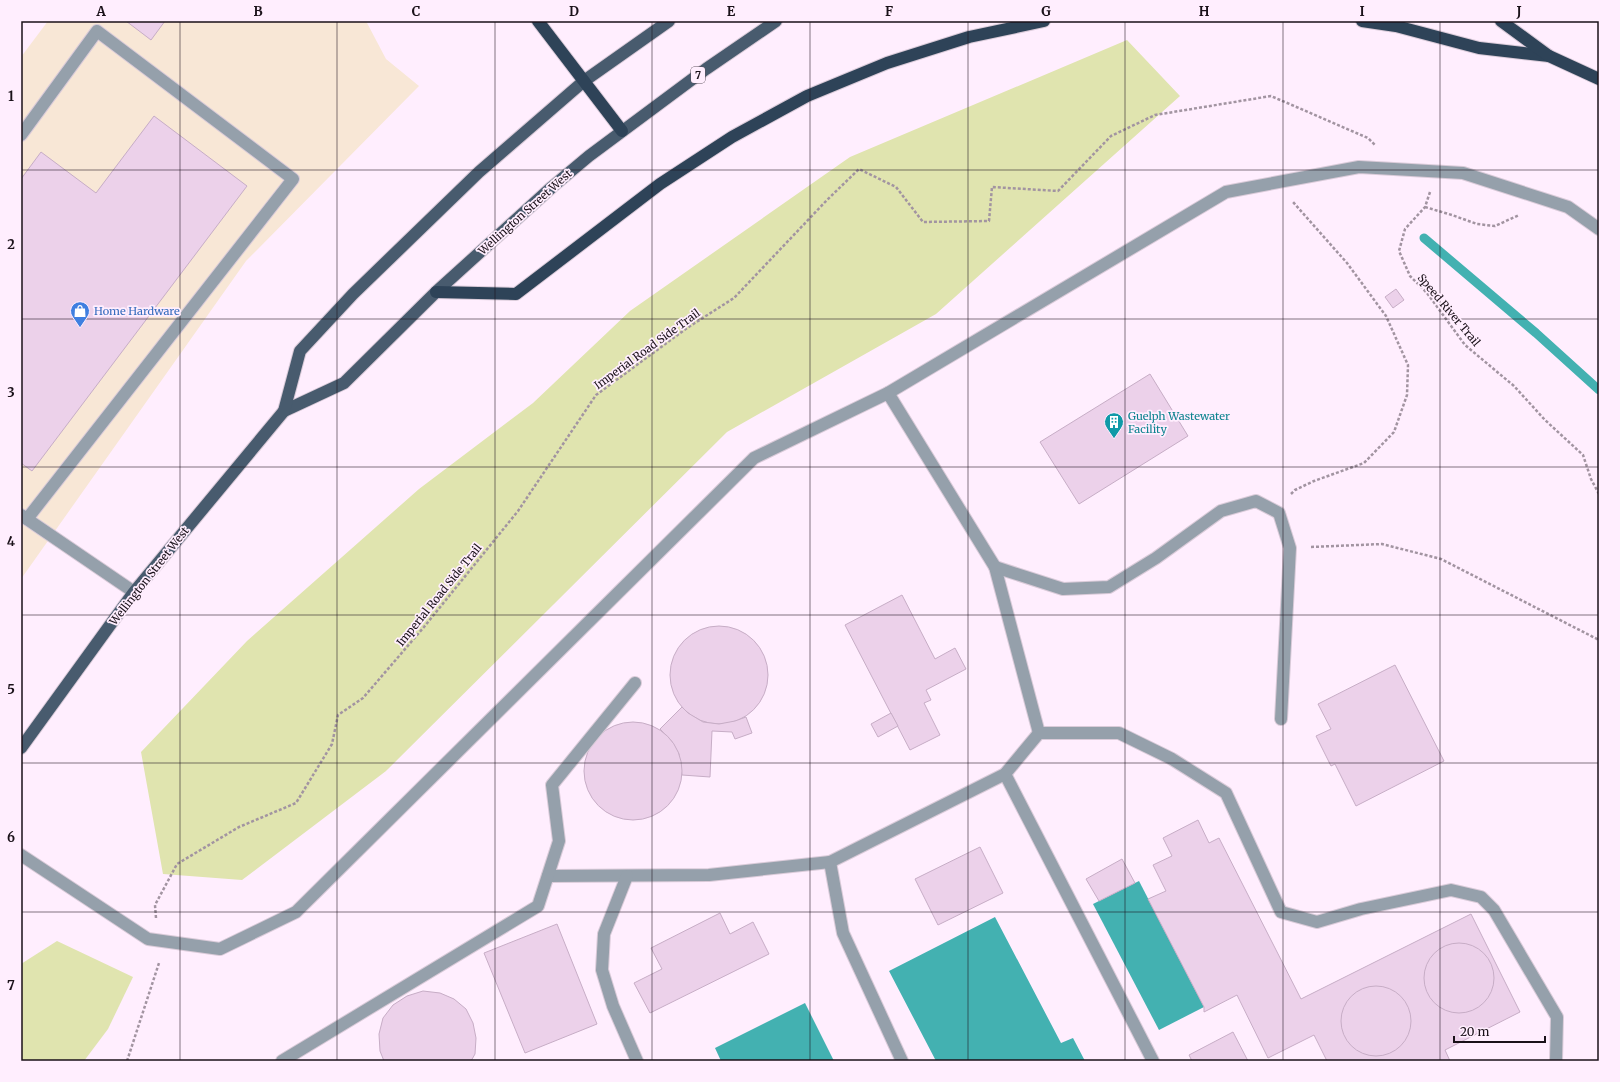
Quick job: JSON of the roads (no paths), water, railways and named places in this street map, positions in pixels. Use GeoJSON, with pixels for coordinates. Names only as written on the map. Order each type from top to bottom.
{"type":"FeatureCollection","features":[{"type":"Feature","properties":{"kind":"highway"},"geometry":{"type":"LineString","coordinates":[[538,21],[622,130]]}},
{"type":"Feature","properties":{"kind":"highway"},"geometry":{"type":"LineString","coordinates":[[436,292],[516,294],[660,184],[732,137],[807,96],[894,61],[969,37],[1044,21]]}},
{"type":"Feature","properties":{"kind":"highway"},"geometry":{"type":"LineString","coordinates":[[1362,21],[1396,26],[1479,48],[1549,56]]}},
{"type":"Feature","properties":{"kind":"highway"},"geometry":{"type":"LineString","coordinates":[[1501,21],[1549,56],[1599,79]]}},
{"type":"Feature","properties":{"kind":"main road","name":"Wellington Street West"},"geometry":{"type":"LineString","coordinates":[[21,748],[134,592],[284,411],[300,351],[353,294],[474,177],[584,80],[669,21]]}},
{"type":"Feature","properties":{"kind":"main road","name":"Wellington Street West"},"geometry":{"type":"LineString","coordinates":[[284,411],[344,383],[436,292],[552,187],[622,130],[706,69],[776,21]]}},
{"type":"Feature","properties":{"kind":"lane"},"geometry":{"type":"LineString","coordinates":[[21,135],[97,31],[293,179],[24,517],[134,592]]}},
{"type":"Feature","properties":{"kind":"lane"},"geometry":{"type":"LineString","coordinates":[[21,855],[148,939],[220,949],[296,912],[754,458],[888,393],[1226,192],[1359,167],[1463,173],[1568,207],[1599,229]]}},
{"type":"Feature","properties":{"kind":"lane"},"geometry":{"type":"LineString","coordinates":[[888,393],[994,567],[1039,733]]}},
{"type":"Feature","properties":{"kind":"lane"},"geometry":{"type":"LineString","coordinates":[[994,567],[1063,589],[1109,587],[1156,558],[1221,511],[1256,501],[1279,513],[1290,548],[1281,719]]}},
{"type":"Feature","properties":{"kind":"lane"},"geometry":{"type":"LineString","coordinates":[[282,1061],[538,906],[559,842],[552,785],[635,683]]}},
{"type":"Feature","properties":{"kind":"lane"},"geometry":{"type":"LineString","coordinates":[[548,876],[709,875],[830,862],[1005,774],[1039,733]]}},
{"type":"Feature","properties":{"kind":"lane"},"geometry":{"type":"LineString","coordinates":[[1039,733],[1119,733],[1172,758],[1226,793],[1281,912],[1318,922],[1361,909],[1451,890],[1481,897],[1494,910],[1557,1017],[1556,1061]]}},
{"type":"Feature","properties":{"kind":"lane"},"geometry":{"type":"LineString","coordinates":[[1005,774],[1153,1061]]}},
{"type":"Feature","properties":{"kind":"lane"},"geometry":{"type":"LineString","coordinates":[[830,862],[843,933],[902,1061]]}},
{"type":"Feature","properties":{"kind":"lane"},"geometry":{"type":"LineString","coordinates":[[627,876],[604,934],[602,970],[613,1006],[637,1061]]}},
{"type":"Feature","properties":{"kind":"water"},"geometry":{"type":"Polygon","coordinates":[[[1139,881],[1204,1007],[1159,1030],[1093,904],[1139,881]]]}},
{"type":"Feature","properties":{"kind":"water"},"geometry":{"type":"Polygon","coordinates":[[[995,917],[1061,1043],[1073,1038],[1085,1061],[936,1061],[889,971],[995,917]]]}},
{"type":"Feature","properties":{"kind":"water"},"geometry":{"type":"Polygon","coordinates":[[[805,1003],[834,1061],[721,1061],[715,1048],[805,1003]]]}},
{"type":"Feature","properties":{"kind":"waterway"},"geometry":{"type":"LineString","coordinates":[[1424,238],[1536,333],[1599,390]]}},
{"type":"Feature","properties":{"kind":"place","name":"Home Hardware"},"geometry":{"type":"Point","coordinates":[80,328]}},
{"type":"Feature","properties":{"kind":"place","name":"Guelph Wastewater Facility"},"geometry":{"type":"Point","coordinates":[1114,439]}}]}
